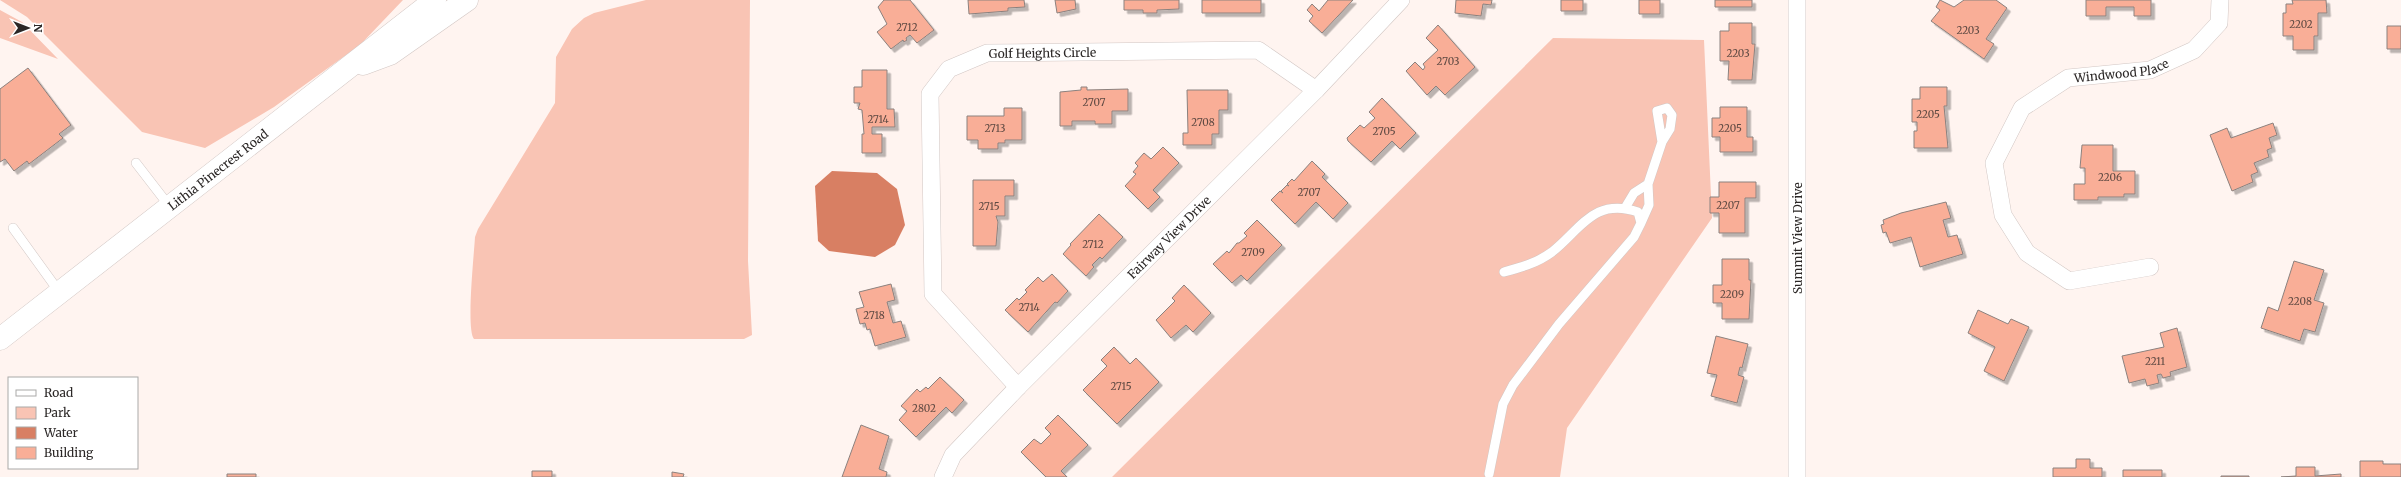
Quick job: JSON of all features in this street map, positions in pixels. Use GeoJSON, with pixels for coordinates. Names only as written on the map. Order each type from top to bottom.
{"type":"FeatureCollection","features":[{"type":"Feature","properties":{"kind":"main road","name":"Lithia Pinecrest Road"},"geometry":{"type":"LineString","coordinates":[[2,333],[60,293],[435,0]]}},
{"type":"Feature","properties":{"kind":"main road"},"geometry":{"type":"LineString","coordinates":[[347,69],[390,54],[468,0]]}},
{"type":"Feature","properties":{"kind":"street","name":"Fairway View Drive"},"geometry":{"type":"LineString","coordinates":[[943,477],[952,455],[1018,387],[1316,90],[1401,0]]}},
{"type":"Feature","properties":{"kind":"street","name":"Summit View Drive"},"geometry":{"type":"LineString","coordinates":[[1797,0],[1797,477]]}},
{"type":"Feature","properties":{"kind":"street","name":"Windwood Place"},"geometry":{"type":"LineString","coordinates":[[2150,267],[2068,281],[2027,253],[2003,215],[1994,163],[2022,108],[2068,78],[2150,70],[2194,50],[2219,23],[2220,0]]}},
{"type":"Feature","properties":{"kind":"street","name":"Golf Heights Circle"},"geometry":{"type":"LineString","coordinates":[[1018,387],[933,294],[930,94],[949,69],[987,53],[1258,50],[1316,90]]}},
{"type":"Feature","properties":{"kind":"lane"},"geometry":{"type":"LineString","coordinates":[[1488,474],[1503,404],[1513,385],[1555,330],[1634,237],[1649,205],[1648,184],[1662,142]]}},
{"type":"Feature","properties":{"kind":"lane"},"geometry":{"type":"LineString","coordinates":[[136,163],[170,207]]}},
{"type":"Feature","properties":{"kind":"lane"},"geometry":{"type":"LineString","coordinates":[[1625,208],[1634,193],[1648,184]]}},
{"type":"Feature","properties":{"kind":"lane"},"geometry":{"type":"LineString","coordinates":[[1504,272],[1530,265],[1551,252],[1590,216],[1605,210],[1625,208],[1638,212],[1641,223]]}},
{"type":"Feature","properties":{"kind":"lane"},"geometry":{"type":"LineString","coordinates":[[13,228],[60,293]]}},
{"type":"Feature","properties":{"kind":"green space"},"geometry":{"type":"Polygon","coordinates":[[[0,0],[403,0],[360,45],[274,107],[205,148],[142,132],[27,17],[0,0]]]}},
{"type":"Feature","properties":{"kind":"green space"},"geometry":{"type":"Polygon","coordinates":[[[646,0],[750,0],[748,261],[752,335],[744,339],[474,339],[472,332],[471,307],[475,237],[478,229],[555,103],[556,57],[572,29],[584,18],[594,13],[646,0]]]}},
{"type":"Feature","properties":{"kind":"green space"},"geometry":{"type":"Polygon","coordinates":[[[0,10],[22,22],[58,59],[0,38],[0,10]]]}},
{"type":"Feature","properties":{"kind":"green space"},"geometry":{"type":"Polygon","coordinates":[[[1553,38],[1704,40],[1712,218],[1567,428],[1560,477],[1112,477],[1553,38]]]}},
{"type":"Feature","properties":{"kind":"water"},"geometry":{"type":"Polygon","coordinates":[[[832,171],[877,173],[897,189],[905,225],[895,245],[875,257],[829,251],[818,241],[815,186],[832,171]]]}},
{"type":"Feature","properties":{"kind":"building"},"geometry":{"type":"Polygon","coordinates":[[[884,0],[910,0],[934,30],[917,43],[910,35],[906,38],[907,40],[904,42],[903,40],[891,49],[877,32],[887,24],[878,7],[884,0]]]}},
{"type":"Feature","properties":{"kind":"building"},"geometry":{"type":"Polygon","coordinates":[[[968,0],[1024,0],[1025,7],[1008,8],[1008,11],[969,14],[968,0]]]}},
{"type":"Feature","properties":{"kind":"building"},"geometry":{"type":"Polygon","coordinates":[[[1055,0],[1075,0],[1076,9],[1057,13],[1055,0]]]}},
{"type":"Feature","properties":{"kind":"building"},"geometry":{"type":"Polygon","coordinates":[[[1124,0],[1179,0],[1179,9],[1157,10],[1157,13],[1143,13],[1143,10],[1124,10],[1124,0]]]}},
{"type":"Feature","properties":{"kind":"building"},"geometry":{"type":"Polygon","coordinates":[[[1202,0],[1261,0],[1261,13],[1202,13],[1202,0]]]}},
{"type":"Feature","properties":{"kind":"building"},"geometry":{"type":"Polygon","coordinates":[[[1328,0],[1353,0],[1322,33],[1309,21],[1313,16],[1307,10],[1312,4],[1319,11],[1328,0]]]}},
{"type":"Feature","properties":{"kind":"building"},"geometry":{"type":"Polygon","coordinates":[[[1456,0],[1492,0],[1491,5],[1483,4],[1481,16],[1455,13],[1456,0]]]}},
{"type":"Feature","properties":{"kind":"building"},"geometry":{"type":"Polygon","coordinates":[[[1561,0],[1583,0],[1583,11],[1561,11],[1561,0]]]}},
{"type":"Feature","properties":{"kind":"building"},"geometry":{"type":"Polygon","coordinates":[[[1639,0],[1660,0],[1660,14],[1639,14],[1639,0]]]}},
{"type":"Feature","properties":{"kind":"building"},"geometry":{"type":"Polygon","coordinates":[[[1715,0],[1752,0],[1752,7],[1715,7],[1715,0]]]}},
{"type":"Feature","properties":{"kind":"building"},"geometry":{"type":"Polygon","coordinates":[[[1940,0],[1954,7],[1964,0],[1996,0],[2007,8],[1986,39],[1994,44],[1984,59],[1931,21],[1940,10],[1936,7],[1940,0]]]}},
{"type":"Feature","properties":{"kind":"building"},"geometry":{"type":"Polygon","coordinates":[[[2086,0],[2151,0],[2151,16],[2134,16],[2134,7],[2106,7],[2106,16],[2086,16],[2086,0]]]}},
{"type":"Feature","properties":{"kind":"building"},"geometry":{"type":"Polygon","coordinates":[[[2292,0],[2326,0],[2327,13],[2318,13],[2318,36],[2314,36],[2314,50],[2293,50],[2293,36],[2283,36],[2283,13],[2286,13],[2286,4],[2293,4],[2292,0]]]}},
{"type":"Feature","properties":{"kind":"building"},"geometry":{"type":"Polygon","coordinates":[[[1729,23],[1752,23],[1752,44],[1755,44],[1752,80],[1728,80],[1729,61],[1720,61],[1720,31],[1729,31],[1729,23]]]}},
{"type":"Feature","properties":{"kind":"building"},"geometry":{"type":"Polygon","coordinates":[[[1438,25],[1475,67],[1445,95],[1436,86],[1427,95],[1406,71],[1415,62],[1423,70],[1425,67],[1423,64],[1438,50],[1426,38],[1438,25]]]}},
{"type":"Feature","properties":{"kind":"building"},"geometry":{"type":"Polygon","coordinates":[[[2387,26],[2401,26],[2401,49],[2387,49],[2387,26]]]}},
{"type":"Feature","properties":{"kind":"building"},"geometry":{"type":"Polygon","coordinates":[[[28,68],[71,125],[59,134],[63,138],[29,164],[27,161],[14,171],[5,159],[0,162],[0,89],[28,68]]]}},
{"type":"Feature","properties":{"kind":"building"},"geometry":{"type":"Polygon","coordinates":[[[862,70],[887,70],[887,109],[894,109],[895,127],[872,127],[872,134],[882,134],[882,153],[862,153],[862,134],[864,134],[862,110],[858,109],[860,103],[854,103],[854,87],[862,87],[862,70]]]}},
{"type":"Feature","properties":{"kind":"building"},"geometry":{"type":"Polygon","coordinates":[[[1081,87],[1087,87],[1087,90],[1128,89],[1128,111],[1112,111],[1112,124],[1095,124],[1095,121],[1072,121],[1072,126],[1060,126],[1060,92],[1081,90],[1081,87]]]}},
{"type":"Feature","properties":{"kind":"building"},"geometry":{"type":"Polygon","coordinates":[[[1920,87],[1947,87],[1947,106],[1944,106],[1948,148],[1914,148],[1914,131],[1917,131],[1917,122],[1912,122],[1912,99],[1920,99],[1920,87]]]}},
{"type":"Feature","properties":{"kind":"building"},"geometry":{"type":"Polygon","coordinates":[[[1187,90],[1228,90],[1228,110],[1219,110],[1219,134],[1212,134],[1212,145],[1183,145],[1183,133],[1188,133],[1187,90]]]}},
{"type":"Feature","properties":{"kind":"building"},"geometry":{"type":"Polygon","coordinates":[[[1382,98],[1416,133],[1400,149],[1392,141],[1371,162],[1348,141],[1347,138],[1360,125],[1364,128],[1375,118],[1369,112],[1382,98]]]}},
{"type":"Feature","properties":{"kind":"building"},"geometry":{"type":"Polygon","coordinates":[[[1720,107],[1747,107],[1747,137],[1753,137],[1753,152],[1720,152],[1720,137],[1712,137],[1712,118],[1720,118],[1720,107]]]}},
{"type":"Feature","properties":{"kind":"building"},"geometry":{"type":"Polygon","coordinates":[[[1004,108],[1022,108],[1022,140],[1005,140],[1005,143],[998,143],[998,149],[978,149],[978,140],[967,140],[967,116],[1004,116],[1004,108]]]}},
{"type":"Feature","properties":{"kind":"building"},"geometry":{"type":"Polygon","coordinates":[[[2273,123],[2277,135],[2269,138],[2272,148],[2267,150],[2269,157],[2254,163],[2258,172],[2251,175],[2253,182],[2232,191],[2210,135],[2227,128],[2231,138],[2273,123]]]}},
{"type":"Feature","properties":{"kind":"building"},"geometry":{"type":"Polygon","coordinates":[[[2082,145],[2113,145],[2113,171],[2135,171],[2135,194],[2124,194],[2124,197],[2098,197],[2098,200],[2074,200],[2074,184],[2085,184],[2085,168],[2080,168],[2082,145]]]}},
{"type":"Feature","properties":{"kind":"building"},"geometry":{"type":"Polygon","coordinates":[[[1163,147],[1179,163],[1153,190],[1160,197],[1148,209],[1125,186],[1136,174],[1133,172],[1138,166],[1135,163],[1144,153],[1151,159],[1163,147]]]}},
{"type":"Feature","properties":{"kind":"building"},"geometry":{"type":"Polygon","coordinates":[[[1312,161],[1325,174],[1322,177],[1348,203],[1333,219],[1316,202],[1295,224],[1271,200],[1280,191],[1283,193],[1281,191],[1287,185],[1289,186],[1287,184],[1292,179],[1294,181],[1312,161]]]}},
{"type":"Feature","properties":{"kind":"building"},"geometry":{"type":"Polygon","coordinates":[[[973,180],[1014,180],[1014,196],[1005,196],[1005,216],[996,216],[998,222],[996,246],[973,246],[973,180]]]}},
{"type":"Feature","properties":{"kind":"building"},"geometry":{"type":"Polygon","coordinates":[[[1719,182],[1756,182],[1756,198],[1745,198],[1745,233],[1719,233],[1719,213],[1710,213],[1710,197],[1719,197],[1719,182]]]}},
{"type":"Feature","properties":{"kind":"building"},"geometry":{"type":"Polygon","coordinates":[[[1946,202],[1951,218],[1943,220],[1948,237],[1957,235],[1963,254],[1920,267],[1911,237],[1890,243],[1886,232],[1883,233],[1881,225],[1884,224],[1883,220],[1901,213],[1946,202]]]}},
{"type":"Feature","properties":{"kind":"building"},"geometry":{"type":"Polygon","coordinates":[[[1099,214],[1123,237],[1102,259],[1100,257],[1092,265],[1094,267],[1086,276],[1063,254],[1071,245],[1070,244],[1099,214]]]}},
{"type":"Feature","properties":{"kind":"building"},"geometry":{"type":"Polygon","coordinates":[[[1257,220],[1282,245],[1247,281],[1241,275],[1232,283],[1213,264],[1227,251],[1229,253],[1237,243],[1247,236],[1244,233],[1257,220]]]}},
{"type":"Feature","properties":{"kind":"building"},"geometry":{"type":"Polygon","coordinates":[[[1722,259],[1749,259],[1749,280],[1751,280],[1749,319],[1722,319],[1722,303],[1713,303],[1713,285],[1722,285],[1722,259]]]}},
{"type":"Feature","properties":{"kind":"building"},"geometry":{"type":"Polygon","coordinates":[[[2294,261],[2324,270],[2314,300],[2324,303],[2315,332],[2304,329],[2300,341],[2261,328],[2268,307],[2278,311],[2294,261]]]}},
{"type":"Feature","properties":{"kind":"building"},"geometry":{"type":"Polygon","coordinates":[[[1052,274],[1068,291],[1057,303],[1055,302],[1028,332],[1005,310],[1017,298],[1019,300],[1027,292],[1025,290],[1038,277],[1043,282],[1052,274]]]}},
{"type":"Feature","properties":{"kind":"building"},"geometry":{"type":"Polygon","coordinates":[[[891,284],[895,300],[887,302],[893,323],[901,321],[906,337],[875,346],[870,329],[867,330],[865,323],[860,324],[856,309],[864,307],[859,292],[891,284]]]}},
{"type":"Feature","properties":{"kind":"building"},"geometry":{"type":"Polygon","coordinates":[[[1184,285],[1211,313],[1193,332],[1186,325],[1171,338],[1156,320],[1175,301],[1172,298],[1184,285]]]}},
{"type":"Feature","properties":{"kind":"building"},"geometry":{"type":"Polygon","coordinates":[[[1978,310],[2008,324],[2011,319],[2029,327],[2004,381],[1984,371],[1995,347],[1968,333],[1978,310]]]}},
{"type":"Feature","properties":{"kind":"building"},"geometry":{"type":"Polygon","coordinates":[[[2177,328],[2187,367],[2170,372],[2171,376],[2163,378],[2161,374],[2157,375],[2159,383],[2147,386],[2145,379],[2129,383],[2122,356],[2164,347],[2160,333],[2177,328]]]}},
{"type":"Feature","properties":{"kind":"building"},"geometry":{"type":"Polygon","coordinates":[[[1716,336],[1748,344],[1742,368],[1740,367],[1738,375],[1744,377],[1737,403],[1711,396],[1717,375],[1707,373],[1716,336]]]}},
{"type":"Feature","properties":{"kind":"building"},"geometry":{"type":"Polygon","coordinates":[[[1114,347],[1130,364],[1136,358],[1159,382],[1117,424],[1083,390],[1107,366],[1101,360],[1114,347]]]}},
{"type":"Feature","properties":{"kind":"building"},"geometry":{"type":"Polygon","coordinates":[[[940,377],[964,400],[952,413],[946,407],[916,437],[899,420],[907,411],[901,406],[917,389],[920,392],[926,387],[928,389],[940,377]]]}},
{"type":"Feature","properties":{"kind":"building"},"geometry":{"type":"Polygon","coordinates":[[[1058,415],[1088,445],[1061,471],[1067,477],[1046,477],[1021,452],[1034,439],[1041,444],[1051,434],[1045,428],[1058,415]]]}},
{"type":"Feature","properties":{"kind":"building"},"geometry":{"type":"Polygon","coordinates":[[[861,425],[889,436],[879,469],[887,472],[886,477],[842,477],[861,425]]]}},
{"type":"Feature","properties":{"kind":"building"},"geometry":{"type":"Polygon","coordinates":[[[2076,459],[2090,459],[2090,468],[2102,468],[2102,477],[2053,477],[2053,468],[2076,468],[2076,459]]]}},
{"type":"Feature","properties":{"kind":"building"},"geometry":{"type":"Polygon","coordinates":[[[2360,461],[2383,461],[2383,464],[2401,464],[2401,477],[2360,477],[2360,461]]]}},
{"type":"Feature","properties":{"kind":"building"},"geometry":{"type":"Polygon","coordinates":[[[2296,467],[2315,467],[2315,476],[2341,474],[2341,477],[2281,477],[2296,476],[2296,467]]]}},
{"type":"Feature","properties":{"kind":"building"},"geometry":{"type":"Polygon","coordinates":[[[2123,470],[2162,470],[2162,477],[2123,477],[2123,470]]]}},
{"type":"Feature","properties":{"kind":"building"},"geometry":{"type":"Polygon","coordinates":[[[532,471],[552,471],[552,477],[532,477],[532,471]]]}},
{"type":"Feature","properties":{"kind":"building"},"geometry":{"type":"Polygon","coordinates":[[[672,472],[684,474],[683,477],[672,477],[672,472]]]}},
{"type":"Feature","properties":{"kind":"building"},"geometry":{"type":"Polygon","coordinates":[[[227,474],[256,474],[256,477],[227,477],[227,474]]]}},
{"type":"Feature","properties":{"kind":"building"},"geometry":{"type":"Polygon","coordinates":[[[2249,476],[2249,477],[2221,477],[2249,476]]]}}]}
